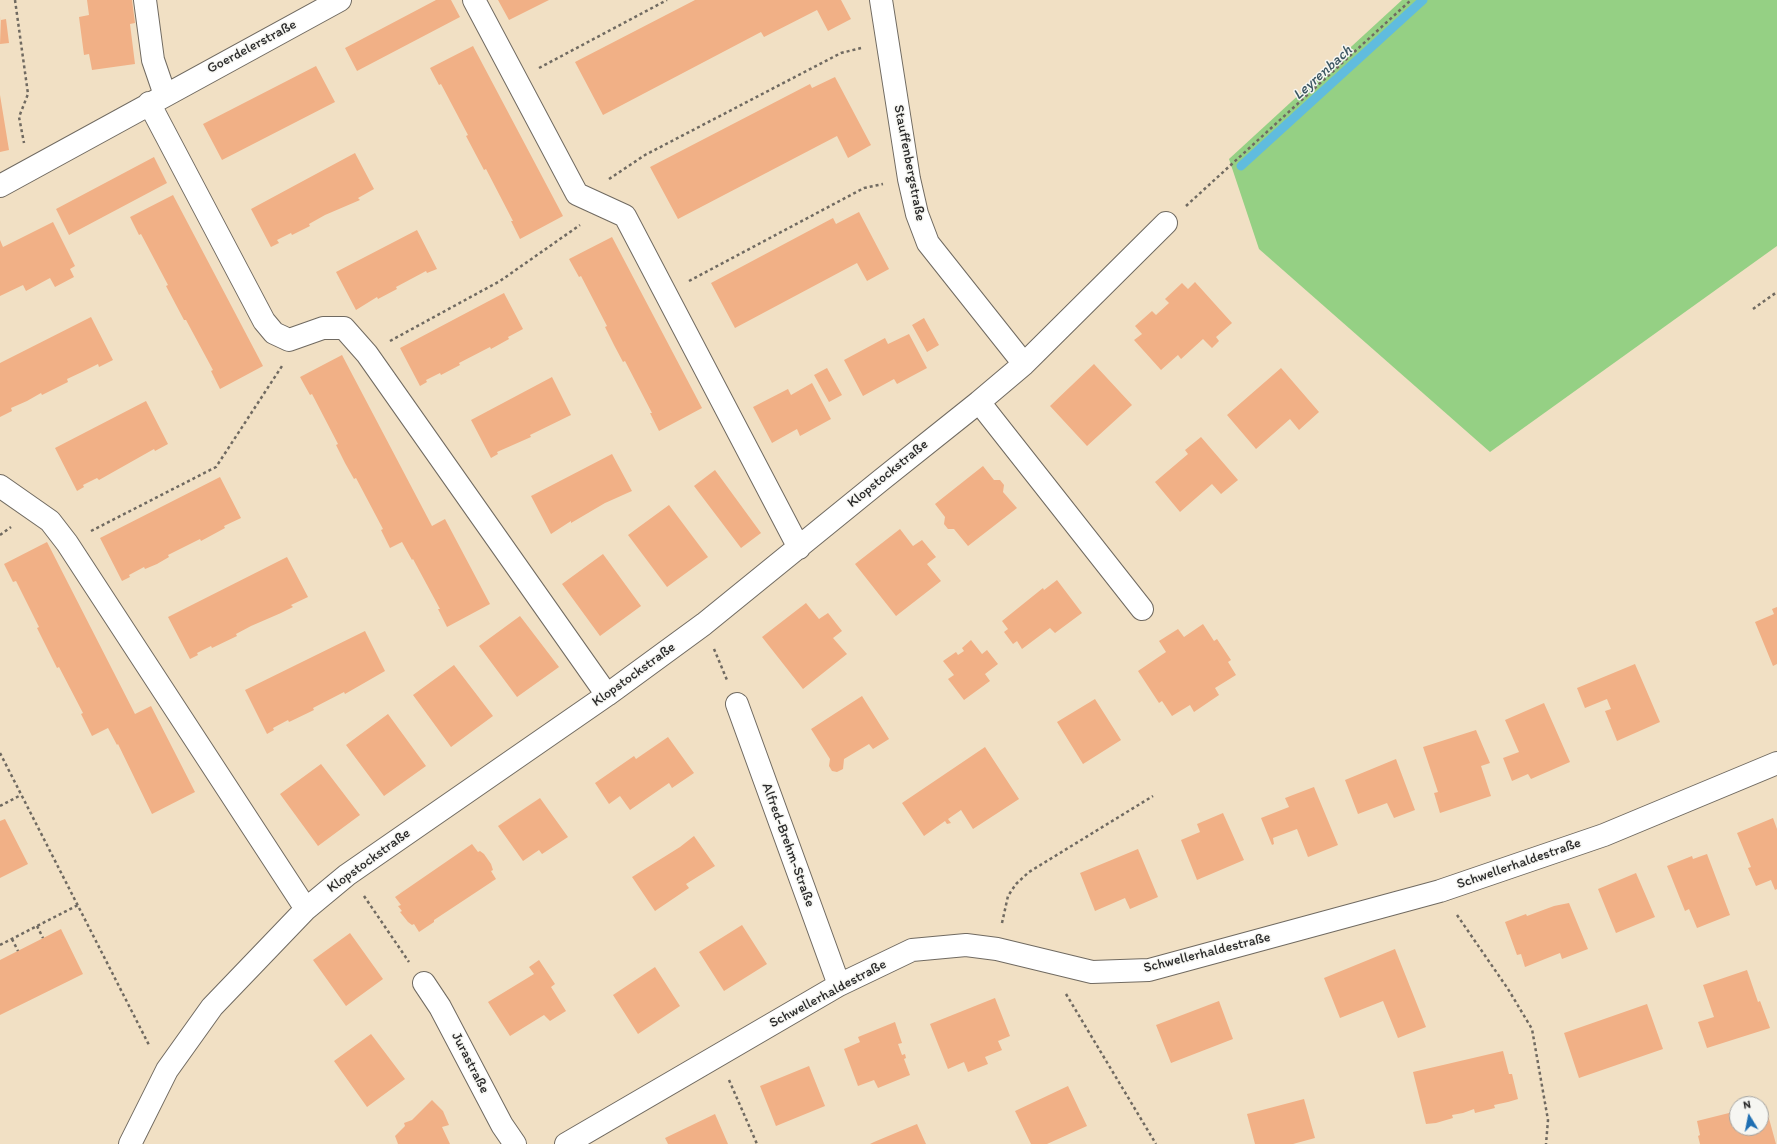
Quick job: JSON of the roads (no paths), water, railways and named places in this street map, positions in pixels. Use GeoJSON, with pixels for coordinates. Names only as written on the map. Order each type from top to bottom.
{"type":"FeatureCollection","features":[{"type":"Feature","properties":{"kind":"street"},"geometry":{"type":"LineString","coordinates":[[145,0],[157,99],[264,321],[274,333],[289,340],[323,328],[344,328],[367,354],[607,694]]}},
{"type":"Feature","properties":{"kind":"street","name":"Goerdelerstraße"},"geometry":{"type":"LineString","coordinates":[[0,186],[340,0]]}},
{"type":"Feature","properties":{"kind":"street"},"geometry":{"type":"LineString","coordinates":[[474,0],[577,194],[625,216],[798,548]]}},
{"type":"Feature","properties":{"kind":"street","name":"Stauffenbergstraße"},"geometry":{"type":"LineString","coordinates":[[881,0],[909,179],[916,214],[928,243],[1024,364]]}},
{"type":"Feature","properties":{"kind":"street","name":"Klopstockstraße"},"geometry":{"type":"LineString","coordinates":[[130,1144],[167,1070],[212,1007],[306,909],[347,875],[607,694],[704,624],[1024,364],[1166,223]]}},
{"type":"Feature","properties":{"kind":"street"},"geometry":{"type":"LineString","coordinates":[[979,402],[1142,609]]}},
{"type":"Feature","properties":{"kind":"street"},"geometry":{"type":"LineString","coordinates":[[0,486],[50,521],[67,543],[306,909]]}},
{"type":"Feature","properties":{"kind":"street","name":"Alfred-Brehm-Straße"},"geometry":{"type":"LineString","coordinates":[[737,704],[839,985]]}},
{"type":"Feature","properties":{"kind":"street","name":"Schwellerhaldestraße"},"geometry":{"type":"LineString","coordinates":[[566,1144],[839,985],[912,950],[966,945],[997,949],[1092,972],[1149,970],[1440,891],[1604,835],[1777,763]]}},
{"type":"Feature","properties":{"kind":"street","name":"Jurastraße"},"geometry":{"type":"LineString","coordinates":[[424,983],[440,1007],[502,1124],[515,1144]]}},
{"type":"Feature","properties":{"kind":"waterway","name":"Leyrenbach"},"geometry":{"type":"LineString","coordinates":[[1241,166],[1423,0]]}}]}
